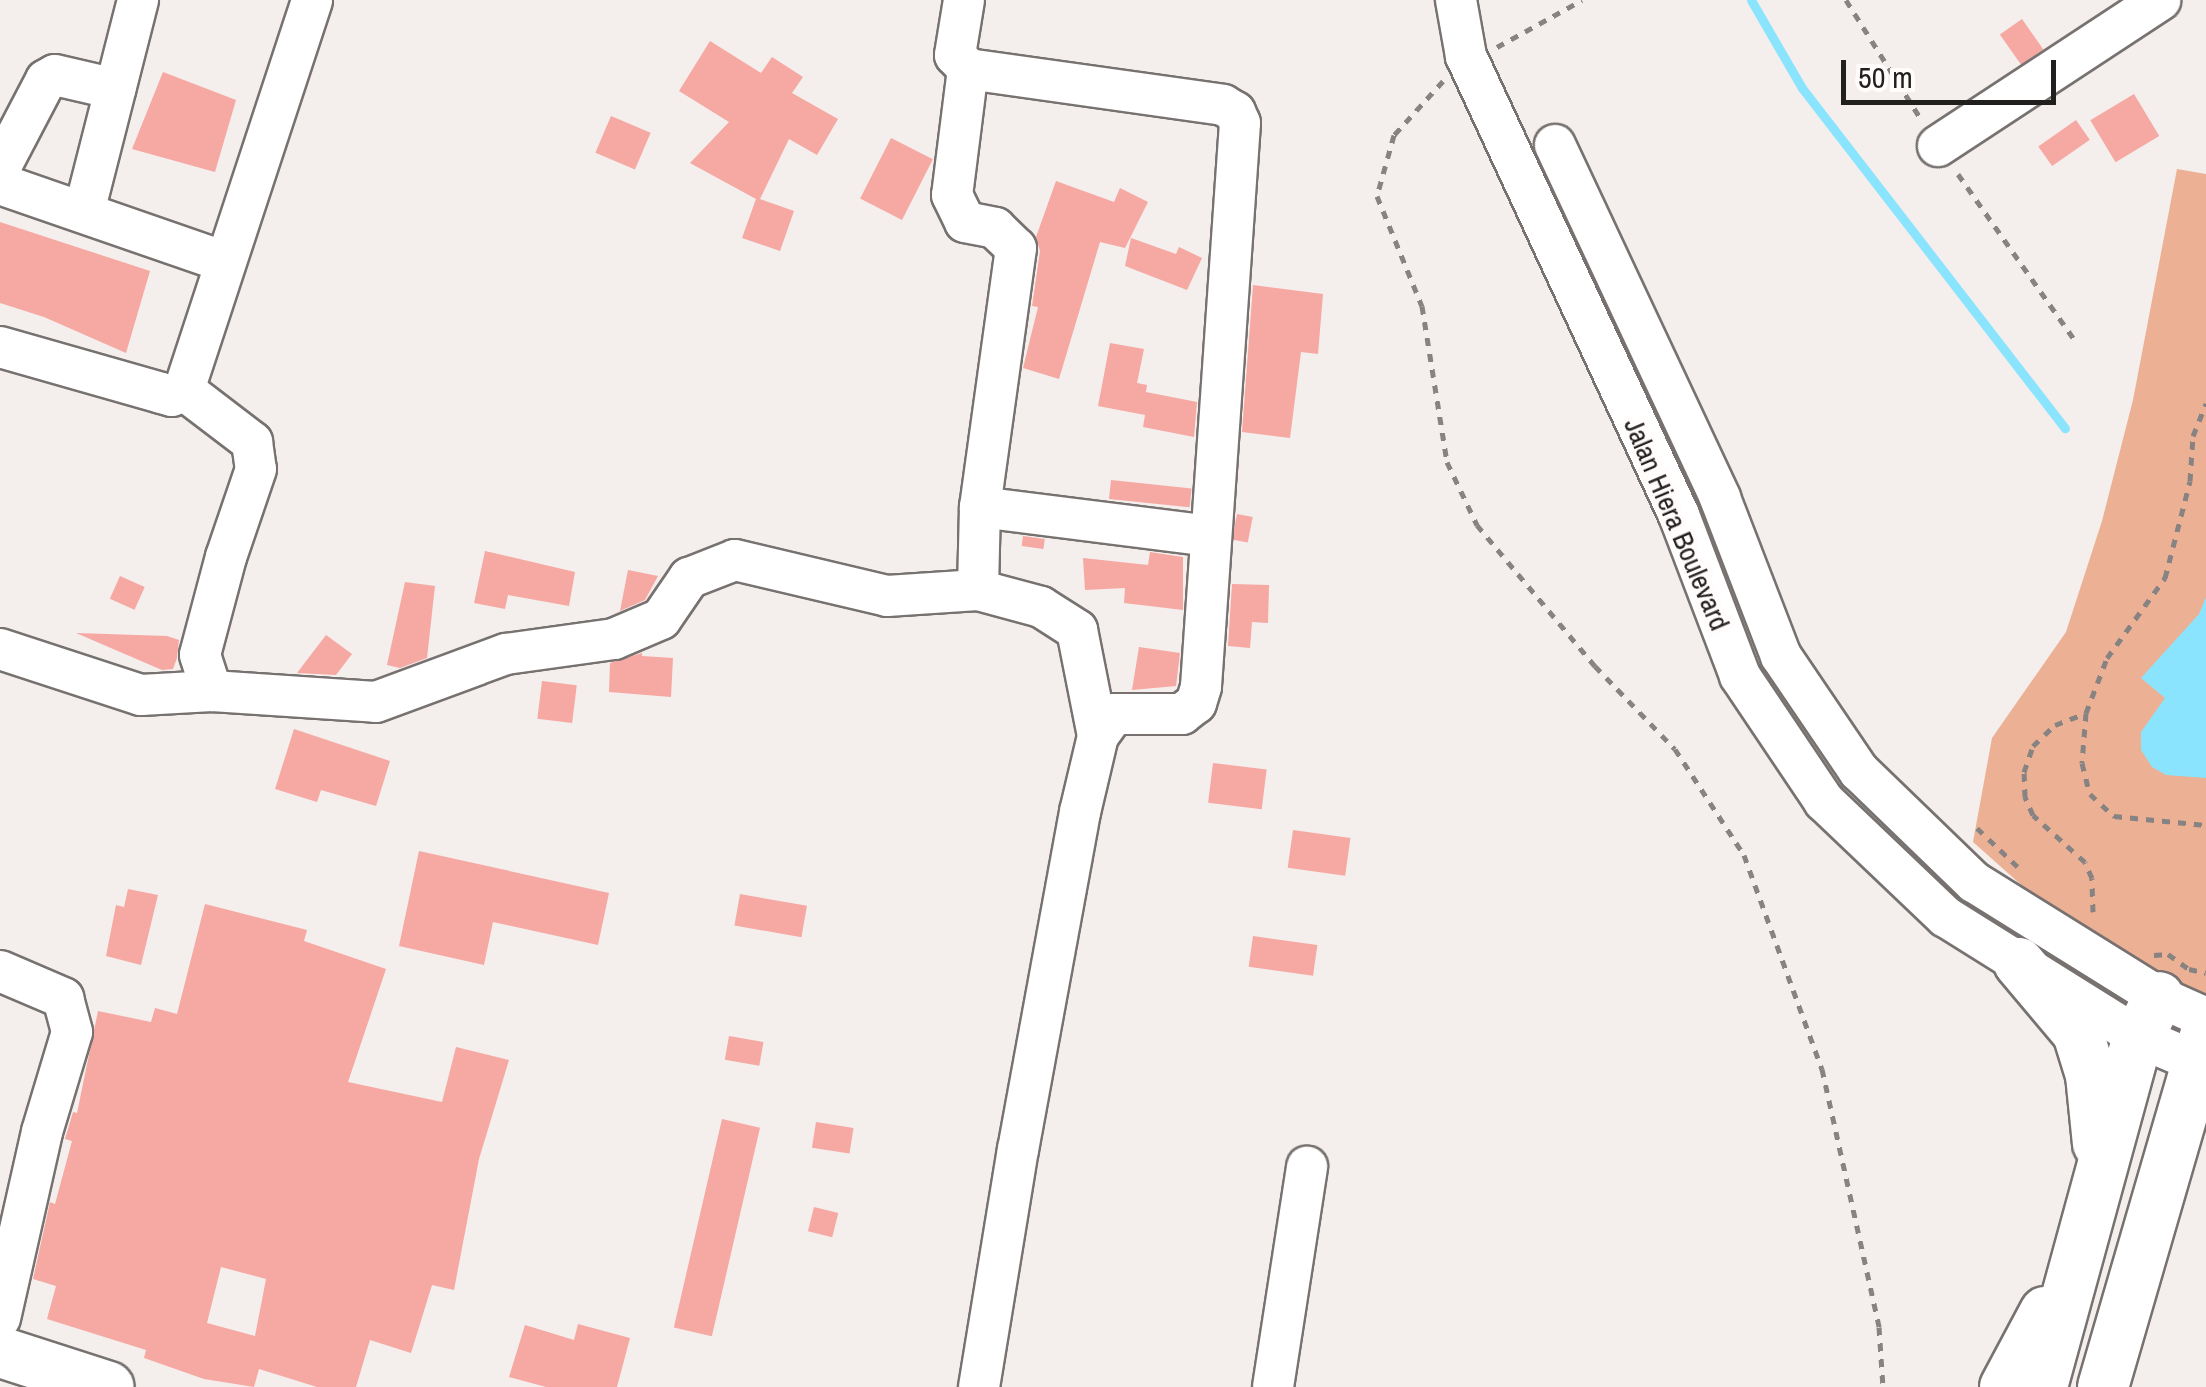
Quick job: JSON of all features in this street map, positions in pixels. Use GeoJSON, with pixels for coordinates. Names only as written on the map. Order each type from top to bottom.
{"type":"FeatureCollection","features":[{"type":"Feature","properties":{"kind":"main road"},"geometry":{"type":"LineString","coordinates":[[2020,963],[2078,1033],[2091,1076],[2101,1174]]}},
{"type":"Feature","properties":{"kind":"main road"},"geometry":{"type":"LineString","coordinates":[[2042,1387],[2149,1017]]}},
{"type":"Feature","properties":{"kind":"main road"},"geometry":{"type":"LineString","coordinates":[[2103,1387],[2203,1044]]}},
{"type":"Feature","properties":{"kind":"main road"},"geometry":{"type":"LineString","coordinates":[[2158,1194],[2206,1129]]}},
{"type":"Feature","properties":{"kind":"main road"},"geometry":{"type":"LineString","coordinates":[[2005,1387],[2078,1255]]}},
{"type":"Feature","properties":{"kind":"main road"},"geometry":{"type":"LineString","coordinates":[[2130,1387],[2136,1271]]}},
{"type":"Feature","properties":{"kind":"main road"},"geometry":{"type":"LineString","coordinates":[[0,1352],[109,1387]]}},
{"type":"Feature","properties":{"kind":"street"},"geometry":{"type":"LineString","coordinates":[[84,212],[138,0]]}},
{"type":"Feature","properties":{"kind":"street"},"geometry":{"type":"LineString","coordinates":[[0,346],[172,396],[184,390],[312,0]]}},
{"type":"Feature","properties":{"kind":"street"},"geometry":{"type":"LineString","coordinates":[[964,0],[955,55],[968,68],[1223,106],[1235,112],[1240,123],[1209,536],[1202,687],[1196,703],[1182,714],[1114,714],[1107,718],[1098,736],[1080,812],[1018,1149],[979,1387]]}},
{"type":"Feature","properties":{"kind":"street","name":"Jalan Hiera Boulevard"},"geometry":{"type":"LineString","coordinates":[[1456,0],[1466,56],[1678,515],[1740,676],[1824,800],[1946,918],[2020,963],[2149,1017]]}},
{"type":"Feature","properties":{"kind":"street"},"geometry":{"type":"LineString","coordinates":[[1938,146],[2160,0]]}},
{"type":"Feature","properties":{"kind":"street"},"geometry":{"type":"LineString","coordinates":[[968,68],[952,195],[965,222],[995,228],[1016,248],[980,507],[978,590]]}},
{"type":"Feature","properties":{"kind":"street"},"geometry":{"type":"LineString","coordinates":[[0,168],[46,80],[54,75],[115,89]]}},
{"type":"Feature","properties":{"kind":"street","name":"Jalan Hiera Boulevard"},"geometry":{"type":"LineString","coordinates":[[1554,145],[1720,498],[1781,656],[1859,771],[1974,882],[2149,1017]]}},
{"type":"Feature","properties":{"kind":"street"},"geometry":{"type":"LineString","coordinates":[[0,184],[225,262]]}},
{"type":"Feature","properties":{"kind":"street"},"geometry":{"type":"LineString","coordinates":[[184,390],[252,442],[256,469],[226,557],[200,654],[212,691]]}},
{"type":"Feature","properties":{"kind":"street"},"geometry":{"type":"LineString","coordinates":[[1678,515],[1720,498]]}},
{"type":"Feature","properties":{"kind":"street"},"geometry":{"type":"LineString","coordinates":[[980,507],[1209,536]]}},
{"type":"Feature","properties":{"kind":"street"},"geometry":{"type":"LineString","coordinates":[[0,649],[141,695],[212,691],[376,702],[506,654],[614,639],[661,619],[689,578],[735,560],[888,596],[978,590],[1041,608],[1077,630],[1098,736]]}},
{"type":"Feature","properties":{"kind":"street"},"geometry":{"type":"LineString","coordinates":[[0,970],[63,998],[72,1032],[42,1132],[0,1318]]}},
{"type":"Feature","properties":{"kind":"street"},"geometry":{"type":"LineString","coordinates":[[2149,1017],[2203,1044]]}},
{"type":"Feature","properties":{"kind":"street"},"geometry":{"type":"LineString","coordinates":[[1273,1387],[1307,1168]]}},
{"type":"Feature","properties":{"kind":"path"},"geometry":{"type":"LineString","coordinates":[[1582,0],[1509,44],[1466,56],[1394,135],[1376,196],[1422,306],[1448,462],[1477,525],[1594,666],[1674,749],[1744,854],[1822,1069],[1878,1327],[1883,1387]]}},
{"type":"Feature","properties":{"kind":"path"},"geometry":{"type":"LineString","coordinates":[[2206,402],[2193,436],[2190,482],[2165,578],[2107,658],[2086,714],[2082,763],[2090,794],[2114,816],[2206,826]]}},
{"type":"Feature","properties":{"kind":"path"},"geometry":{"type":"LineString","coordinates":[[2086,714],[2055,725],[2033,746],[2024,772],[2025,798],[2033,815],[2085,862],[2092,878],[2093,912]]}},
{"type":"Feature","properties":{"kind":"shaded area"},"geometry":{"type":"Polygon","coordinates":[[[2177,169],[2206,174],[2206,996],[2133,961],[2036,898],[1973,842],[1992,738],[2066,632],[2102,521],[2133,400],[2177,169]]]}},
{"type":"Feature","properties":{"kind":"water"},"geometry":{"type":"Polygon","coordinates":[[[2206,597],[2206,778],[2166,775],[2152,767],[2141,750],[2141,732],[2165,698],[2141,678],[2199,614],[2206,597]]]}},
{"type":"Feature","properties":{"kind":"building"},"geometry":{"type":"Polygon","coordinates":[[[2022,19],[2043,49],[2021,65],[2000,34],[2022,19]]]}},
{"type":"Feature","properties":{"kind":"building"},"geometry":{"type":"Polygon","coordinates":[[[710,41],[761,73],[772,57],[803,77],[792,93],[838,119],[817,155],[789,139],[760,199],[794,211],[780,251],[742,238],[756,199],[690,163],[729,122],[679,91],[710,41]]]}},
{"type":"Feature","properties":{"kind":"building"},"geometry":{"type":"Polygon","coordinates":[[[163,72],[236,100],[215,172],[132,149],[163,72]]]}},
{"type":"Feature","properties":{"kind":"building"},"geometry":{"type":"Polygon","coordinates":[[[2134,94],[2159,136],[2116,162],[2090,120],[2134,94]]]}},
{"type":"Feature","properties":{"kind":"building"},"geometry":{"type":"Polygon","coordinates":[[[611,116],[651,133],[635,170],[595,153],[611,116]]]}},
{"type":"Feature","properties":{"kind":"building"},"geometry":{"type":"Polygon","coordinates":[[[2076,120],[2090,140],[2052,166],[2038,146],[2076,120]]]}},
{"type":"Feature","properties":{"kind":"building"},"geometry":{"type":"Polygon","coordinates":[[[891,138],[933,159],[902,220],[860,199],[891,138]]]}},
{"type":"Feature","properties":{"kind":"building"},"geometry":{"type":"Polygon","coordinates":[[[1056,181],[1114,202],[1120,188],[1148,202],[1125,248],[1100,242],[1059,379],[1023,368],[1038,307],[1032,306],[1040,251],[1036,237],[1056,181]]]}},
{"type":"Feature","properties":{"kind":"building"},"geometry":{"type":"Polygon","coordinates":[[[0,222],[150,271],[126,353],[44,317],[0,303],[0,222]]]}},
{"type":"Feature","properties":{"kind":"building"},"geometry":{"type":"Polygon","coordinates":[[[1131,238],[1176,254],[1179,247],[1202,258],[1187,290],[1125,266],[1131,238]]]}},
{"type":"Feature","properties":{"kind":"building"},"geometry":{"type":"Polygon","coordinates":[[[1253,285],[1323,294],[1318,354],[1301,352],[1290,438],[1242,432],[1253,285]]]}},
{"type":"Feature","properties":{"kind":"building"},"geometry":{"type":"Polygon","coordinates":[[[1110,343],[1144,349],[1137,383],[1147,385],[1146,392],[1197,402],[1194,437],[1143,427],[1145,415],[1098,406],[1110,343]]]}},
{"type":"Feature","properties":{"kind":"building"},"geometry":{"type":"Polygon","coordinates":[[[1111,480],[1192,488],[1190,507],[1109,499],[1111,480]]]}},
{"type":"Feature","properties":{"kind":"building"},"geometry":{"type":"Polygon","coordinates":[[[1237,514],[1253,517],[1248,543],[1232,540],[1237,514]]]}},
{"type":"Feature","properties":{"kind":"building"},"geometry":{"type":"Polygon","coordinates":[[[1023,536],[1045,539],[1043,549],[1022,546],[1023,536]]]}},
{"type":"Feature","properties":{"kind":"building"},"geometry":{"type":"Polygon","coordinates":[[[485,551],[575,572],[569,606],[508,595],[505,609],[474,603],[485,551]]]}},
{"type":"Feature","properties":{"kind":"building"},"geometry":{"type":"Polygon","coordinates":[[[1150,552],[1183,557],[1183,610],[1124,603],[1125,588],[1085,590],[1083,558],[1148,565],[1150,552]]]}},
{"type":"Feature","properties":{"kind":"building"},"geometry":{"type":"Polygon","coordinates":[[[628,570],[658,576],[645,600],[620,611],[628,570]]]}},
{"type":"Feature","properties":{"kind":"building"},"geometry":{"type":"Polygon","coordinates":[[[120,576],[145,587],[134,610],[110,599],[120,576]]]}},
{"type":"Feature","properties":{"kind":"building"},"geometry":{"type":"Polygon","coordinates":[[[405,582],[435,586],[427,658],[400,668],[387,665],[405,582]]]}},
{"type":"Feature","properties":{"kind":"building"},"geometry":{"type":"Polygon","coordinates":[[[1232,584],[1269,585],[1268,623],[1252,622],[1250,648],[1228,646],[1232,584]]]}},
{"type":"Feature","properties":{"kind":"building"},"geometry":{"type":"Polygon","coordinates":[[[76,633],[167,636],[179,640],[177,658],[173,669],[162,670],[76,633]]]}},
{"type":"Feature","properties":{"kind":"building"},"geometry":{"type":"Polygon","coordinates":[[[326,635],[352,654],[336,675],[297,673],[326,635]]]}},
{"type":"Feature","properties":{"kind":"building"},"geometry":{"type":"Polygon","coordinates":[[[1139,647],[1180,653],[1176,686],[1132,690],[1139,647]]]}},
{"type":"Feature","properties":{"kind":"building"},"geometry":{"type":"Polygon","coordinates":[[[642,653],[673,658],[671,697],[609,692],[610,663],[642,653]]]}},
{"type":"Feature","properties":{"kind":"building"},"geometry":{"type":"Polygon","coordinates":[[[542,681],[577,685],[572,723],[537,719],[542,681]]]}},
{"type":"Feature","properties":{"kind":"building"},"geometry":{"type":"Polygon","coordinates":[[[294,729],[390,761],[376,806],[321,790],[317,802],[275,789],[294,729]]]}},
{"type":"Feature","properties":{"kind":"building"},"geometry":{"type":"Polygon","coordinates":[[[1213,763],[1267,770],[1262,809],[1208,803],[1213,763]]]}},
{"type":"Feature","properties":{"kind":"building"},"geometry":{"type":"Polygon","coordinates":[[[1293,830],[1350,838],[1345,876],[1288,868],[1293,830]]]}},
{"type":"Feature","properties":{"kind":"building"},"geometry":{"type":"Polygon","coordinates":[[[419,851],[609,893],[598,945],[493,922],[484,965],[399,946],[419,851]]]}},
{"type":"Feature","properties":{"kind":"building"},"geometry":{"type":"Polygon","coordinates":[[[128,889],[158,895],[141,965],[106,956],[116,905],[124,907],[128,889]]]}},
{"type":"Feature","properties":{"kind":"building"},"geometry":{"type":"Polygon","coordinates":[[[740,894],[807,906],[801,937],[734,926],[740,894]]]}},
{"type":"Feature","properties":{"kind":"building"},"geometry":{"type":"Polygon","coordinates":[[[205,904],[307,930],[304,941],[386,969],[348,1082],[442,1102],[456,1047],[509,1060],[479,1159],[454,1290],[432,1285],[411,1353],[370,1340],[356,1387],[317,1387],[259,1369],[254,1387],[204,1379],[144,1358],[146,1350],[47,1319],[56,1286],[33,1279],[50,1202],[55,1204],[72,1141],[65,1139],[73,1112],[77,1113],[98,1011],[151,1022],[155,1008],[177,1014],[205,904]],[[221,1267],[207,1323],[255,1336],[266,1279],[221,1267]]]}},
{"type":"Feature","properties":{"kind":"building"},"geometry":{"type":"Polygon","coordinates":[[[1253,936],[1317,945],[1313,976],[1249,967],[1253,936]]]}},
{"type":"Feature","properties":{"kind":"building"},"geometry":{"type":"Polygon","coordinates":[[[729,1036],[763,1042],[759,1066],[725,1060],[729,1036]]]}},
{"type":"Feature","properties":{"kind":"building"},"geometry":{"type":"Polygon","coordinates":[[[722,1119],[760,1128],[712,1336],[674,1328],[722,1119]]]}},
{"type":"Feature","properties":{"kind":"building"},"geometry":{"type":"Polygon","coordinates":[[[816,1122],[854,1128],[849,1154],[812,1148],[816,1122]]]}},
{"type":"Feature","properties":{"kind":"building"},"geometry":{"type":"Polygon","coordinates":[[[814,1207],[838,1213],[832,1237],[808,1231],[814,1207]]]}},
{"type":"Feature","properties":{"kind":"building"},"geometry":{"type":"Polygon","coordinates":[[[578,1324],[630,1338],[617,1387],[546,1387],[509,1377],[525,1325],[574,1340],[578,1324]]]}},
{"type":"Feature","properties":{"kind":"waterway"},"geometry":{"type":"LineString","coordinates":[[1751,0],[1802,88],[2065,428]]}}]}
